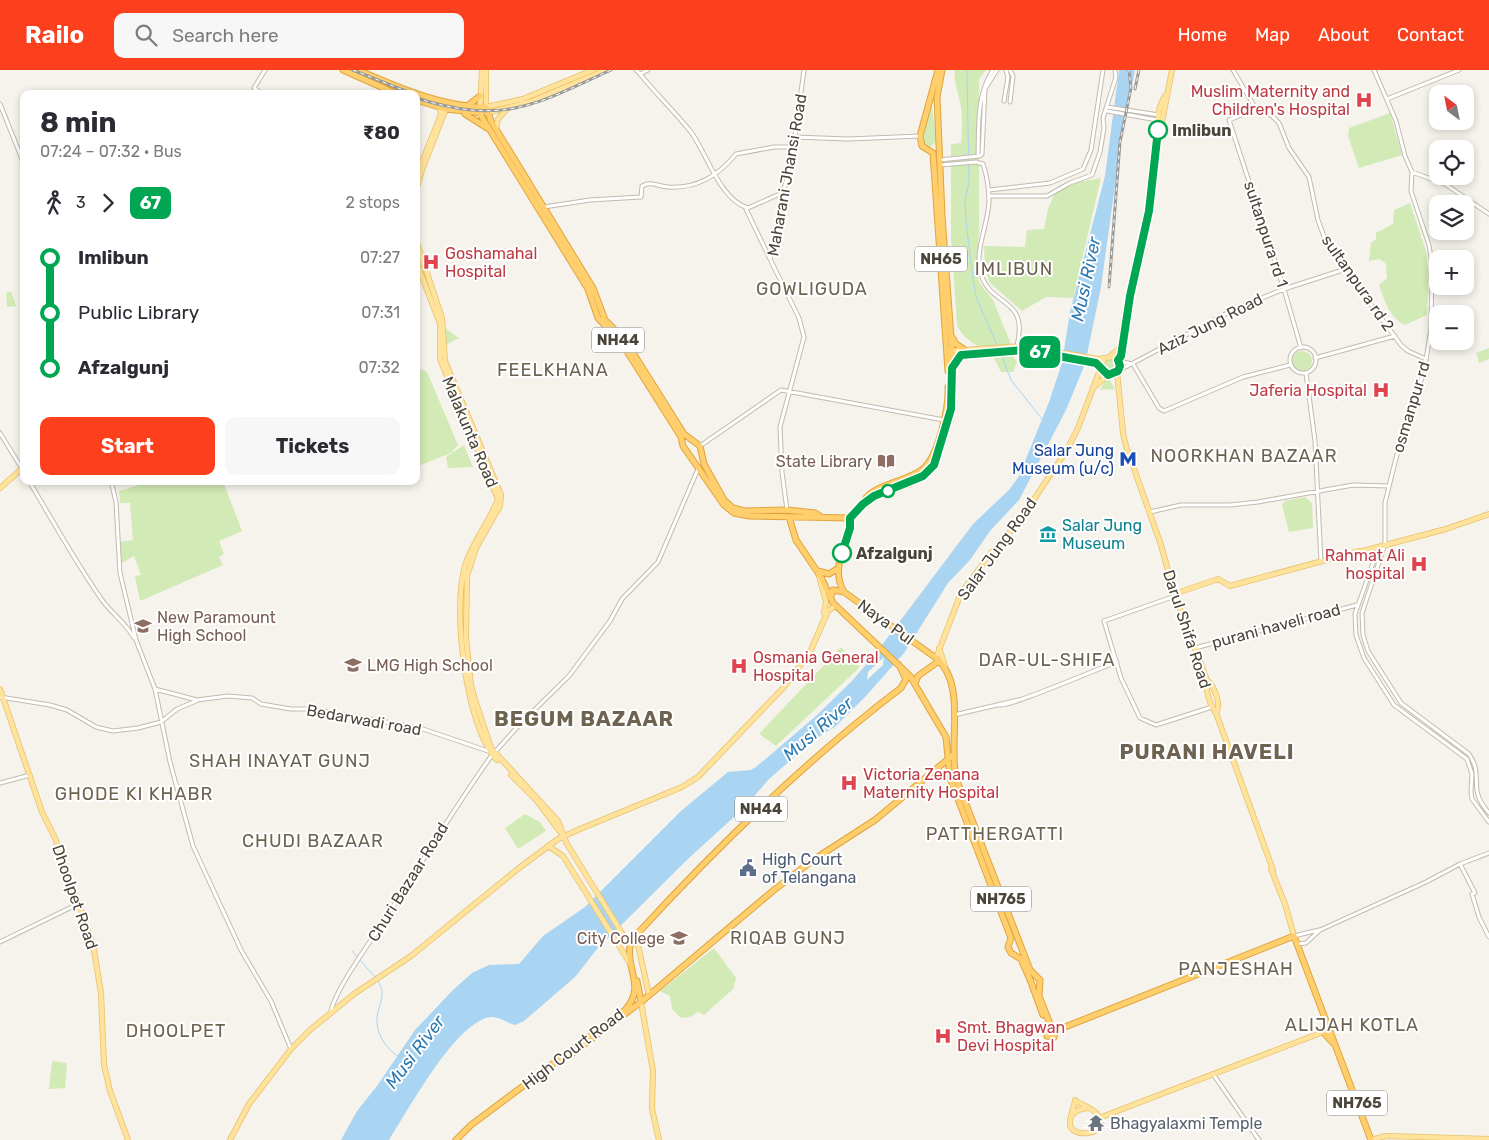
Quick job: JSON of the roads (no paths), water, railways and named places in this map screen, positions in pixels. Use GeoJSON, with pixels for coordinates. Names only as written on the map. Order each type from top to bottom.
{"type":"FeatureCollection","features":[{"type":"Feature","properties":{"kind":"highway"},"geometry":{"type":"LineString","coordinates":[[343,70],[388,90]]}},
{"type":"Feature","properties":{"kind":"highway"},"geometry":{"type":"LineString","coordinates":[[358,70],[409,90]]}},
{"type":"Feature","properties":{"kind":"highway","name":"NH65"},"geometry":{"type":"LineString","coordinates":[[920,136],[940,70]]}},
{"type":"Feature","properties":{"kind":"highway","name":"NH65"},"geometry":{"type":"LineString","coordinates":[[903,483],[926,467],[944,420],[948,391],[951,334],[939,162],[937,97],[940,70]]}},
{"type":"Feature","properties":{"kind":"highway"},"geometry":{"type":"LineString","coordinates":[[420,93],[448,102],[482,107]]}},
{"type":"Feature","properties":{"kind":"highway"},"geometry":{"type":"LineString","coordinates":[[467,106],[480,96]]}},
{"type":"Feature","properties":{"kind":"highway"},"geometry":{"type":"LineString","coordinates":[[420,101],[461,112],[487,113]]}},
{"type":"Feature","properties":{"kind":"highway","name":"NH44"},"geometry":{"type":"LineString","coordinates":[[482,107],[487,113],[492,129],[588,290],[598,318],[621,342],[683,436],[700,446]]}},
{"type":"Feature","properties":{"kind":"highway"},"geometry":{"type":"LineString","coordinates":[[461,112],[492,129]]}},
{"type":"Feature","properties":{"kind":"highway","name":"NH44"},"geometry":{"type":"LineString","coordinates":[[480,114],[492,129],[543,207],[593,288],[605,320],[625,340],[683,436],[683,446],[724,506],[734,513],[749,516],[789,516]]}},
{"type":"Feature","properties":{"kind":"highway"},"geometry":{"type":"LineString","coordinates":[[920,136],[922,146],[933,153],[939,147]]}},
{"type":"Feature","properties":{"kind":"highway","name":"NH65"},"geometry":{"type":"LineString","coordinates":[[850,518],[863,504],[874,496],[923,476],[934,465],[951,409],[952,368],[933,153]]}},
{"type":"Feature","properties":{"kind":"highway"},"geometry":{"type":"LineString","coordinates":[[951,334],[956,344],[965,352],[957,359],[952,368]]}},
{"type":"Feature","properties":{"kind":"highway"},"geometry":{"type":"LineString","coordinates":[[700,446],[704,464],[724,500],[733,508],[745,512],[787,510],[815,512],[820,516]]}},
{"type":"Feature","properties":{"kind":"highway"},"geometry":{"type":"LineString","coordinates":[[789,516],[812,519],[820,516],[850,518],[850,528],[838,569],[838,578],[844,592]]}},
{"type":"Feature","properties":{"kind":"highway","name":"Naya Pul"},"geometry":{"type":"LineString","coordinates":[[789,516],[796,540],[806,557],[818,571],[836,608],[910,676],[946,737]]}},
{"type":"Feature","properties":{"kind":"highway"},"geometry":{"type":"LineString","coordinates":[[818,571],[829,574],[838,569]]}},
{"type":"Feature","properties":{"kind":"highway"},"geometry":{"type":"LineString","coordinates":[[830,598],[833,590],[844,592]]}},
{"type":"Feature","properties":{"kind":"highway","name":"Naya Pul"},"geometry":{"type":"LineString","coordinates":[[844,592],[934,656],[945,666]]}},
{"type":"Feature","properties":{"kind":"highway"},"geometry":{"type":"LineString","coordinates":[[910,676],[915,675],[931,662],[934,656]]}},
{"type":"Feature","properties":{"kind":"highway"},"geometry":{"type":"LineString","coordinates":[[915,683],[918,676],[934,656]]}},
{"type":"Feature","properties":{"kind":"highway","name":"NH44"},"geometry":{"type":"LineString","coordinates":[[631,942],[667,902],[773,797],[852,727],[901,688],[906,679],[899,664]]}},
{"type":"Feature","properties":{"kind":"highway"},"geometry":{"type":"LineString","coordinates":[[934,772],[947,764],[953,755],[955,734],[952,685],[945,666]]}},
{"type":"Feature","properties":{"kind":"highway"},"geometry":{"type":"LineString","coordinates":[[947,764],[948,746],[946,737],[950,739],[955,734]]}},
{"type":"Feature","properties":{"kind":"highway","name":"NH765"},"geometry":{"type":"LineString","coordinates":[[953,755],[953,764],[961,792],[1013,937]]}},
{"type":"Feature","properties":{"kind":"highway","name":"NH765"},"geometry":{"type":"LineString","coordinates":[[947,764],[950,778],[1052,1030]]}},
{"type":"Feature","properties":{"kind":"highway"},"geometry":{"type":"LineString","coordinates":[[934,772],[944,771],[950,778]]}},
{"type":"Feature","properties":{"kind":"highway","name":"High Court Road"},"geometry":{"type":"LineString","coordinates":[[458,1140],[629,1012],[813,860],[875,820],[934,772]]}},
{"type":"Feature","properties":{"kind":"highway"},"geometry":{"type":"LineString","coordinates":[[1052,1030],[1287,940],[1294,934]]}},
{"type":"Feature","properties":{"kind":"highway","name":"NH765"},"geometry":{"type":"LineString","coordinates":[[1294,934],[1371,1140]]}},
{"type":"Feature","properties":{"kind":"highway","name":"NH765"},"geometry":{"type":"LineString","coordinates":[[1013,937],[1008,944],[1011,953],[1021,959],[1028,971],[1040,980],[1039,996],[1052,1030]]}},
{"type":"Feature","properties":{"kind":"highway"},"geometry":{"type":"LineString","coordinates":[[1287,940],[1298,944]]}},
{"type":"Feature","properties":{"kind":"highway","name":"High Court Road"},"geometry":{"type":"LineString","coordinates":[[458,1140],[471,1125],[625,1010],[634,996],[631,942]]}},
{"type":"Feature","properties":{"kind":"highway"},"geometry":{"type":"LineString","coordinates":[[634,975],[641,1002]]}},
{"type":"Feature","properties":{"kind":"highway","name":"NH765"},"geometry":{"type":"LineString","coordinates":[[1326,1019],[1324,1030],[1331,1039],[1344,1066]]}},
{"type":"Feature","properties":{"kind":"main road"},"geometry":{"type":"LineString","coordinates":[[482,70],[480,96],[482,107]]}},
{"type":"Feature","properties":{"kind":"main road"},"geometry":{"type":"LineString","coordinates":[[480,114],[486,70]]}},
{"type":"Feature","properties":{"kind":"main road"},"geometry":{"type":"LineString","coordinates":[[482,107],[510,106],[593,70]]}},
{"type":"Feature","properties":{"kind":"main road"},"geometry":{"type":"LineString","coordinates":[[487,113],[542,98],[606,70]]}},
{"type":"Feature","properties":{"kind":"main road"},"geometry":{"type":"LineString","coordinates":[[1010,349],[1018,346],[1094,361],[1110,356],[1120,348],[1149,211],[1159,114],[1172,70]]}},
{"type":"Feature","properties":{"kind":"main road"},"geometry":{"type":"LineString","coordinates":[[1158,122],[1162,122],[1167,101],[1166,95]]}},
{"type":"Feature","properties":{"kind":"main road"},"geometry":{"type":"LineString","coordinates":[[420,177],[448,102]]}},
{"type":"Feature","properties":{"kind":"main road"},"geometry":{"type":"LineString","coordinates":[[492,129],[500,116],[510,106]]}},
{"type":"Feature","properties":{"kind":"main road"},"geometry":{"type":"LineString","coordinates":[[420,167],[442,112],[439,107]]}},
{"type":"Feature","properties":{"kind":"main road"},"geometry":{"type":"LineString","coordinates":[[420,254],[442,318],[445,361],[501,494],[494,516]]}},
{"type":"Feature","properties":{"kind":"main road","name":"Malakunta Road"},"geometry":{"type":"LineString","coordinates":[[420,272],[440,324],[440,359],[498,499],[494,516],[472,546],[464,569],[467,686],[491,753]]}},
{"type":"Feature","properties":{"kind":"main road"},"geometry":{"type":"LineString","coordinates":[[1094,361],[1108,375],[1118,372],[1118,360],[1122,350],[1125,321]]}},
{"type":"Feature","properties":{"kind":"main road"},"geometry":{"type":"LineString","coordinates":[[950,353],[1010,349],[1036,350]]}},
{"type":"Feature","properties":{"kind":"main road"},"geometry":{"type":"LineString","coordinates":[[1110,356],[1118,360]]}},
{"type":"Feature","properties":{"kind":"main road"},"geometry":{"type":"LineString","coordinates":[[1101,367],[1104,358]]}},
{"type":"Feature","properties":{"kind":"main road","name":"Salar Jung Road"},"geometry":{"type":"LineString","coordinates":[[934,656],[940,648],[961,592],[1018,522],[1067,450],[1101,367]]}},
{"type":"Feature","properties":{"kind":"main road","name":"Darul Shifa Road"},"geometry":{"type":"LineString","coordinates":[[1118,372],[1117,386],[1123,433],[1150,512],[1175,596],[1207,680],[1206,686],[1212,707],[1216,713],[1238,776],[1238,784],[1273,869],[1294,934]]}},
{"type":"Feature","properties":{"kind":"main road","name":"Salar Jung Road"},"geometry":{"type":"LineString","coordinates":[[1092,390],[1099,381],[1108,375]]}},
{"type":"Feature","properties":{"kind":"main road","name":"Darul Shifa Road"},"geometry":{"type":"LineString","coordinates":[[1108,375],[1117,386]]}},
{"type":"Feature","properties":{"kind":"main road"},"geometry":{"type":"LineString","coordinates":[[0,488],[20,471]]}},
{"type":"Feature","properties":{"kind":"main road"},"geometry":{"type":"LineString","coordinates":[[1175,596],[1174,592],[1218,579],[1230,586],[1446,529],[1489,514]]}},
{"type":"Feature","properties":{"kind":"main road"},"geometry":{"type":"LineString","coordinates":[[817,636],[826,606],[818,571]]}},
{"type":"Feature","properties":{"kind":"main road"},"geometry":{"type":"LineString","coordinates":[[230,1140],[249,1104],[291,1049],[331,1012],[411,956],[548,846],[564,837],[692,782],[784,687],[802,664],[828,611],[836,608]]}},
{"type":"Feature","properties":{"kind":"main road"},"geometry":{"type":"LineString","coordinates":[[940,648],[945,666]]}},
{"type":"Feature","properties":{"kind":"main road"},"geometry":{"type":"LineString","coordinates":[[1207,680],[1212,685],[1217,699],[1219,708],[1216,713]]}},
{"type":"Feature","properties":{"kind":"main road","name":"Dhoolpet Road"},"geometry":{"type":"LineString","coordinates":[[0,689],[11,726],[93,944],[99,976],[104,1065],[110,1092],[128,1140]]}},
{"type":"Feature","properties":{"kind":"main road"},"geometry":{"type":"LineString","coordinates":[[491,753],[554,816],[563,830],[564,837],[571,850],[625,938],[638,946],[648,995]]}},
{"type":"Feature","properties":{"kind":"main road"},"geometry":{"type":"LineString","coordinates":[[548,846],[563,856],[573,870],[618,944],[634,975]]}},
{"type":"Feature","properties":{"kind":"main road"},"geometry":{"type":"LineString","coordinates":[[563,856],[571,850]]}},
{"type":"Feature","properties":{"kind":"main road"},"geometry":{"type":"LineString","coordinates":[[641,1002],[653,1071],[652,1109],[660,1140]]}},
{"type":"Feature","properties":{"kind":"main road"},"geometry":{"type":"LineString","coordinates":[[629,1012],[639,1011],[644,1019]]}},
{"type":"Feature","properties":{"kind":"main road"},"geometry":{"type":"LineString","coordinates":[[1099,1118],[1324,1030]]}},
{"type":"Feature","properties":{"kind":"main road"},"geometry":{"type":"LineString","coordinates":[[1075,1100],[1087,1108],[1094,1111],[1099,1118],[1100,1129],[1096,1134],[1087,1139],[1078,1137],[1071,1130],[1075,1100]]}},
{"type":"Feature","properties":{"kind":"main road"},"geometry":{"type":"LineString","coordinates":[[1072,1116],[1078,1110],[1087,1108]]}},
{"type":"Feature","properties":{"kind":"main road"},"geometry":{"type":"LineString","coordinates":[[1096,1134],[1096,1140]]}},
{"type":"Feature","properties":{"kind":"main road"},"geometry":{"type":"LineString","coordinates":[[1371,1140],[1386,1136],[1489,1140]]}},
{"type":"Feature","properties":{"kind":"street"},"geometry":{"type":"LineString","coordinates":[[257,90],[254,88],[265,70]]}},
{"type":"Feature","properties":{"kind":"street"},"geometry":{"type":"LineString","coordinates":[[636,70],[692,134],[726,192],[746,208],[770,259]]}},
{"type":"Feature","properties":{"kind":"street"},"geometry":{"type":"LineString","coordinates":[[640,74],[648,70]]}},
{"type":"Feature","properties":{"kind":"street","name":"Maharani Jhansi Road"},"geometry":{"type":"LineString","coordinates":[[787,510],[782,472],[780,426],[804,337],[803,330],[770,259],[777,234],[783,192],[791,165],[804,70]]}},
{"type":"Feature","properties":{"kind":"street"},"geometry":{"type":"LineString","coordinates":[[976,156],[981,99],[985,83],[993,70]]}},
{"type":"Feature","properties":{"kind":"street"},"geometry":{"type":"LineString","coordinates":[[939,162],[946,159],[976,156],[983,150],[985,89],[997,70]]}},
{"type":"Feature","properties":{"kind":"street"},"geometry":{"type":"LineString","coordinates":[[1004,101],[1008,77],[1006,70]]}},
{"type":"Feature","properties":{"kind":"street"},"geometry":{"type":"LineString","coordinates":[[1010,70],[1013,76],[1010,102]]}},
{"type":"Feature","properties":{"kind":"street"},"geometry":{"type":"LineString","coordinates":[[989,190],[1050,183],[1083,169],[1091,150],[1103,70]]}},
{"type":"Feature","properties":{"kind":"street"},"geometry":{"type":"LineString","coordinates":[[989,196],[1047,196],[1070,183],[1092,175],[1096,170],[1104,128],[1104,118],[1116,78],[1115,70]]}},
{"type":"Feature","properties":{"kind":"street"},"geometry":{"type":"LineString","coordinates":[[1234,70],[1256,109]]}},
{"type":"Feature","properties":{"kind":"street","name":"osmanpur rd"},"geometry":{"type":"LineString","coordinates":[[1374,70],[1387,99],[1412,172],[1411,191],[1429,245],[1432,264],[1431,329],[1424,372],[1405,424],[1389,486],[1385,504],[1385,544],[1377,574],[1362,613],[1363,635],[1368,651],[1395,695],[1406,708],[1469,754],[1476,766],[1477,780],[1475,791],[1480,803]]}},
{"type":"Feature","properties":{"kind":"street"},"geometry":{"type":"LineString","coordinates":[[1387,99],[1459,70]]}},
{"type":"Feature","properties":{"kind":"street"},"geometry":{"type":"LineString","coordinates":[[0,104],[20,154]]}},
{"type":"Feature","properties":{"kind":"street"},"geometry":{"type":"LineString","coordinates":[[1108,109],[1159,114]]}},
{"type":"Feature","properties":{"kind":"street"},"geometry":{"type":"LineString","coordinates":[[1108,109],[1158,122]]}},
{"type":"Feature","properties":{"kind":"street","name":"sultanpura rd 1"},"geometry":{"type":"LineString","coordinates":[[1256,109],[1229,120],[1284,289],[1301,348]]}},
{"type":"Feature","properties":{"kind":"street","name":"sultanpura rd 2"},"geometry":{"type":"LineString","coordinates":[[1256,109],[1272,116],[1279,123],[1289,148],[1309,177],[1323,236],[1395,336],[1408,351],[1426,359]]}},
{"type":"Feature","properties":{"kind":"street"},"geometry":{"type":"LineString","coordinates":[[794,137],[848,139],[920,136]]}},
{"type":"Feature","properties":{"kind":"street"},"geometry":{"type":"LineString","coordinates":[[543,207],[606,198],[641,196],[642,186],[648,183],[679,187],[704,181],[723,171],[736,154],[774,147],[793,147]]}},
{"type":"Feature","properties":{"kind":"street"},"geometry":{"type":"LineString","coordinates":[[939,162],[945,165],[976,162],[983,164],[989,196],[980,250],[980,273],[987,285],[1016,311],[1022,329],[1018,346]]}},
{"type":"Feature","properties":{"kind":"street"},"geometry":{"type":"LineString","coordinates":[[1412,172],[1445,184],[1489,214]]}},
{"type":"Feature","properties":{"kind":"street"},"geometry":{"type":"LineString","coordinates":[[746,208],[783,192]]}},
{"type":"Feature","properties":{"kind":"street","name":"Aziz Jung Road"},"geometry":{"type":"LineString","coordinates":[[1118,372],[1228,312],[1284,289],[1346,269]]}},
{"type":"Feature","properties":{"kind":"street"},"geometry":{"type":"LineString","coordinates":[[1315,358],[1395,336]]}},
{"type":"Feature","properties":{"kind":"street"},"geometry":{"type":"LineString","coordinates":[[1301,348],[1309,349],[1315,358],[1312,369],[1306,373],[1296,372],[1290,365],[1291,356],[1301,348]]}},
{"type":"Feature","properties":{"kind":"street"},"geometry":{"type":"LineString","coordinates":[[1118,360],[1133,364],[1159,408],[1164,411],[1243,376],[1290,365]]}},
{"type":"Feature","properties":{"kind":"street"},"geometry":{"type":"LineString","coordinates":[[1306,373],[1315,441],[1321,562]]}},
{"type":"Feature","properties":{"kind":"street"},"geometry":{"type":"LineString","coordinates":[[700,446],[778,391],[788,391],[944,420]]}},
{"type":"Feature","properties":{"kind":"street"},"geometry":{"type":"LineString","coordinates":[[0,433],[20,464]]}},
{"type":"Feature","properties":{"kind":"street","name":"Churi Bazaar Road"},"geometry":{"type":"LineString","coordinates":[[331,1012],[333,1004],[360,959],[491,753],[569,676],[610,621],[622,599],[658,562],[699,468]]}},
{"type":"Feature","properties":{"kind":"street"},"geometry":{"type":"LineString","coordinates":[[31,485],[79,566],[109,610],[129,629],[136,640]]}},
{"type":"Feature","properties":{"kind":"street"},"geometry":{"type":"LineString","coordinates":[[112,485],[116,502],[120,573],[136,640],[155,689],[161,722],[193,846],[241,950],[271,1001],[291,1049]]}},
{"type":"Feature","properties":{"kind":"street"},"geometry":{"type":"LineString","coordinates":[[1150,512],[1181,505],[1230,505],[1258,502],[1316,490],[1353,485],[1389,486]]}},
{"type":"Feature","properties":{"kind":"street"},"geometry":{"type":"LineString","coordinates":[[1370,549],[1373,563],[1356,605],[1355,614],[1356,635],[1362,653],[1390,699],[1404,712],[1462,753],[1471,766],[1471,792],[1476,806],[1489,822]]}},
{"type":"Feature","properties":{"kind":"street"},"geometry":{"type":"LineString","coordinates":[[1175,596],[1104,621],[1117,662],[1128,694],[1144,720],[1156,725],[1212,707]]}},
{"type":"Feature","properties":{"kind":"street","name":"purani haveli road"},"geometry":{"type":"LineString","coordinates":[[1195,648],[1356,605]]}},
{"type":"Feature","properties":{"kind":"street"},"geometry":{"type":"LineString","coordinates":[[954,715],[999,706],[1003,707],[1117,662]]}},
{"type":"Feature","properties":{"kind":"street"},"geometry":{"type":"LineString","coordinates":[[155,689],[197,700]]}},
{"type":"Feature","properties":{"kind":"street"},"geometry":{"type":"LineString","coordinates":[[1390,699],[1395,695]]}},
{"type":"Feature","properties":{"kind":"street","name":"Bedarwadi road"},"geometry":{"type":"LineString","coordinates":[[197,700],[228,696],[252,698],[261,704],[312,709],[423,729],[491,753]]}},
{"type":"Feature","properties":{"kind":"street"},"geometry":{"type":"LineString","coordinates":[[2,697],[50,705],[67,710],[96,727],[113,731],[138,728],[161,722],[177,709],[197,700]]}},
{"type":"Feature","properties":{"kind":"street"},"geometry":{"type":"LineString","coordinates":[[0,783],[30,775]]}},
{"type":"Feature","properties":{"kind":"street"},"geometry":{"type":"LineString","coordinates":[[1472,779],[1477,780]]}},
{"type":"Feature","properties":{"kind":"street"},"geometry":{"type":"LineString","coordinates":[[1476,806],[1480,803],[1489,813]]}},
{"type":"Feature","properties":{"kind":"street"},"geometry":{"type":"LineString","coordinates":[[1294,934],[1320,930],[1426,882],[1460,864],[1489,853]]}},
{"type":"Feature","properties":{"kind":"street"},"geometry":{"type":"LineString","coordinates":[[1460,864],[1475,893],[1472,894],[1476,908],[1489,937]]}},
{"type":"Feature","properties":{"kind":"street"},"geometry":{"type":"LineString","coordinates":[[0,942],[78,904]]}},
{"type":"Feature","properties":{"kind":"street"},"geometry":{"type":"LineString","coordinates":[[1298,944],[1306,943],[1320,930]]}},
{"type":"Feature","properties":{"kind":"street"},"geometry":{"type":"LineString","coordinates":[[1213,1074],[1259,1140]]}},
{"type":"Feature","properties":{"kind":"water","name":"Musi River"},"geometry":{"type":"Polygon","coordinates":[[[1119,70],[1135,70],[1121,142],[1101,287],[1085,364],[1066,410],[1019,500],[990,531],[970,560],[948,583],[904,653],[866,696],[836,726],[815,739],[769,779],[744,808],[690,857],[597,949],[575,977],[524,1021],[515,1025],[494,1017],[486,1018],[473,1025],[459,1038],[432,1072],[389,1140],[341,1140],[357,1111],[377,1086],[415,1030],[453,990],[472,973],[489,965],[519,964],[543,936],[585,907],[681,811],[728,772],[751,770],[756,767],[816,716],[851,682],[876,653],[973,524],[1009,490],[1019,476],[1049,402],[1062,363],[1070,312],[1105,176],[1119,70]],[[884,657],[868,672],[867,680],[883,665],[884,657]]]}},
{"type":"Feature","properties":{"kind":"waterway"},"geometry":{"type":"LineString","coordinates":[[967,70],[969,183],[965,199],[966,221],[976,297],[997,345]]}},
{"type":"Feature","properties":{"kind":"waterway"},"geometry":{"type":"LineString","coordinates":[[1001,354],[1011,380],[1042,419]]}},
{"type":"Feature","properties":{"kind":"waterway"},"geometry":{"type":"LineString","coordinates":[[352,951],[375,977]]}},
{"type":"Feature","properties":{"kind":"waterway","name":"Musi River"},"geometry":{"type":"LineString","coordinates":[[377,980],[382,990],[382,999],[377,1019],[378,1030],[386,1045],[398,1056]]}},
{"type":"Feature","properties":{"kind":"railway"},"geometry":{"type":"LineString","coordinates":[[353,70],[403,90]]}},
{"type":"Feature","properties":{"kind":"railway"},"geometry":{"type":"LineString","coordinates":[[420,99],[472,110],[517,108],[538,102],[611,70]]}},
{"type":"Feature","properties":{"kind":"railway"},"geometry":{"type":"LineString","coordinates":[[1109,287],[1120,142],[1131,88],[1129,70]]}},
{"type":"Feature","properties":{"kind":"railway"},"geometry":{"type":"LineString","coordinates":[[1135,89],[1139,70]]}},
{"type":"Feature","properties":{"kind":"place","name":"Muslim Maternity and Children's Hospital"},"geometry":{"type":"Point","coordinates":[1364,100]}},
{"type":"Feature","properties":{"kind":"place","name":"Imlibun"},"geometry":{"type":"Point","coordinates":[1158,130]}},
{"type":"Feature","properties":{"kind":"place","name":"Goshamahal Hospital"},"geometry":{"type":"Point","coordinates":[431,262]}},
{"type":"Feature","properties":{"kind":"place","name":"Jaferia Hospital"},"geometry":{"type":"Point","coordinates":[1381,390]}},
{"type":"Feature","properties":{"kind":"place","name":"Salar Jung Museum (u/c)"},"geometry":{"type":"Point","coordinates":[1128,459]}},
{"type":"Feature","properties":{"kind":"place","name":"State Library"},"geometry":{"type":"Point","coordinates":[886,461]}},
{"type":"Feature","properties":{"kind":"place","name":"Salar Jung Museum"},"geometry":{"type":"Point","coordinates":[1048,534]}},
{"type":"Feature","properties":{"kind":"place","name":"Afzalgunj"},"geometry":{"type":"Point","coordinates":[842,553]}},
{"type":"Feature","properties":{"kind":"place","name":"Rahmat Ali hospital"},"geometry":{"type":"Point","coordinates":[1419,564]}},
{"type":"Feature","properties":{"kind":"place","name":"New Paramount High School"},"geometry":{"type":"Point","coordinates":[143,626]}},
{"type":"Feature","properties":{"kind":"place","name":"LMG High School"},"geometry":{"type":"Point","coordinates":[353,665]}},
{"type":"Feature","properties":{"kind":"place","name":"Osmania General Hospital"},"geometry":{"type":"Point","coordinates":[739,666]}},
{"type":"Feature","properties":{"kind":"place","name":"Victoria Zenana Maternity Hospital"},"geometry":{"type":"Point","coordinates":[849,783]}},
{"type":"Feature","properties":{"kind":"place","name":"High Court of Telangana"},"geometry":{"type":"Point","coordinates":[748,868]}},
{"type":"Feature","properties":{"kind":"place","name":"City College"},"geometry":{"type":"Point","coordinates":[679,938]}},
{"type":"Feature","properties":{"kind":"place","name":"Smt. Bhagwan Devi Hospital"},"geometry":{"type":"Point","coordinates":[943,1036]}},
{"type":"Feature","properties":{"kind":"place","name":"Bhagyalaxmi Temple"},"geometry":{"type":"Point","coordinates":[1096,1123]}},
{"type":"Feature","properties":{"kind":"district","name":"IMLIBUN"},"geometry":{"type":"Point","coordinates":[1014,269]}},
{"type":"Feature","properties":{"kind":"district","name":"GOWLIGUDA"},"geometry":{"type":"Point","coordinates":[812,289]}},
{"type":"Feature","properties":{"kind":"district","name":"FEELKHANA"},"geometry":{"type":"Point","coordinates":[553,370]}},
{"type":"Feature","properties":{"kind":"district","name":"NOORKHAN BAZAAR"},"geometry":{"type":"Point","coordinates":[1244,456]}},
{"type":"Feature","properties":{"kind":"district","name":"DAR-UL-SHIFA"},"geometry":{"type":"Point","coordinates":[1047,660]}},
{"type":"Feature","properties":{"kind":"district","name":"BEGUM BAZAAR"},"geometry":{"type":"Point","coordinates":[584,718]}},
{"type":"Feature","properties":{"kind":"district","name":"PURANI HAVELI"},"geometry":{"type":"Point","coordinates":[1207,751]}},
{"type":"Feature","properties":{"kind":"district","name":"SHAH INAYAT GUNJ"},"geometry":{"type":"Point","coordinates":[280,761]}},
{"type":"Feature","properties":{"kind":"district","name":"GHODE KI KHABR"},"geometry":{"type":"Point","coordinates":[134,794]}},
{"type":"Feature","properties":{"kind":"district","name":"PATTHERGATTI"},"geometry":{"type":"Point","coordinates":[995,834]}},
{"type":"Feature","properties":{"kind":"district","name":"CHUDI BAZAAR"},"geometry":{"type":"Point","coordinates":[313,841]}},
{"type":"Feature","properties":{"kind":"district","name":"RIQAB GUNJ"},"geometry":{"type":"Point","coordinates":[788,938]}},
{"type":"Feature","properties":{"kind":"district","name":"PANJESHAH"},"geometry":{"type":"Point","coordinates":[1236,969]}},
{"type":"Feature","properties":{"kind":"district","name":"ALIJAH KOTLA"},"geometry":{"type":"Point","coordinates":[1352,1025]}},
{"type":"Feature","properties":{"kind":"district","name":"DHOOLPET"},"geometry":{"type":"Point","coordinates":[176,1031]}}]}
